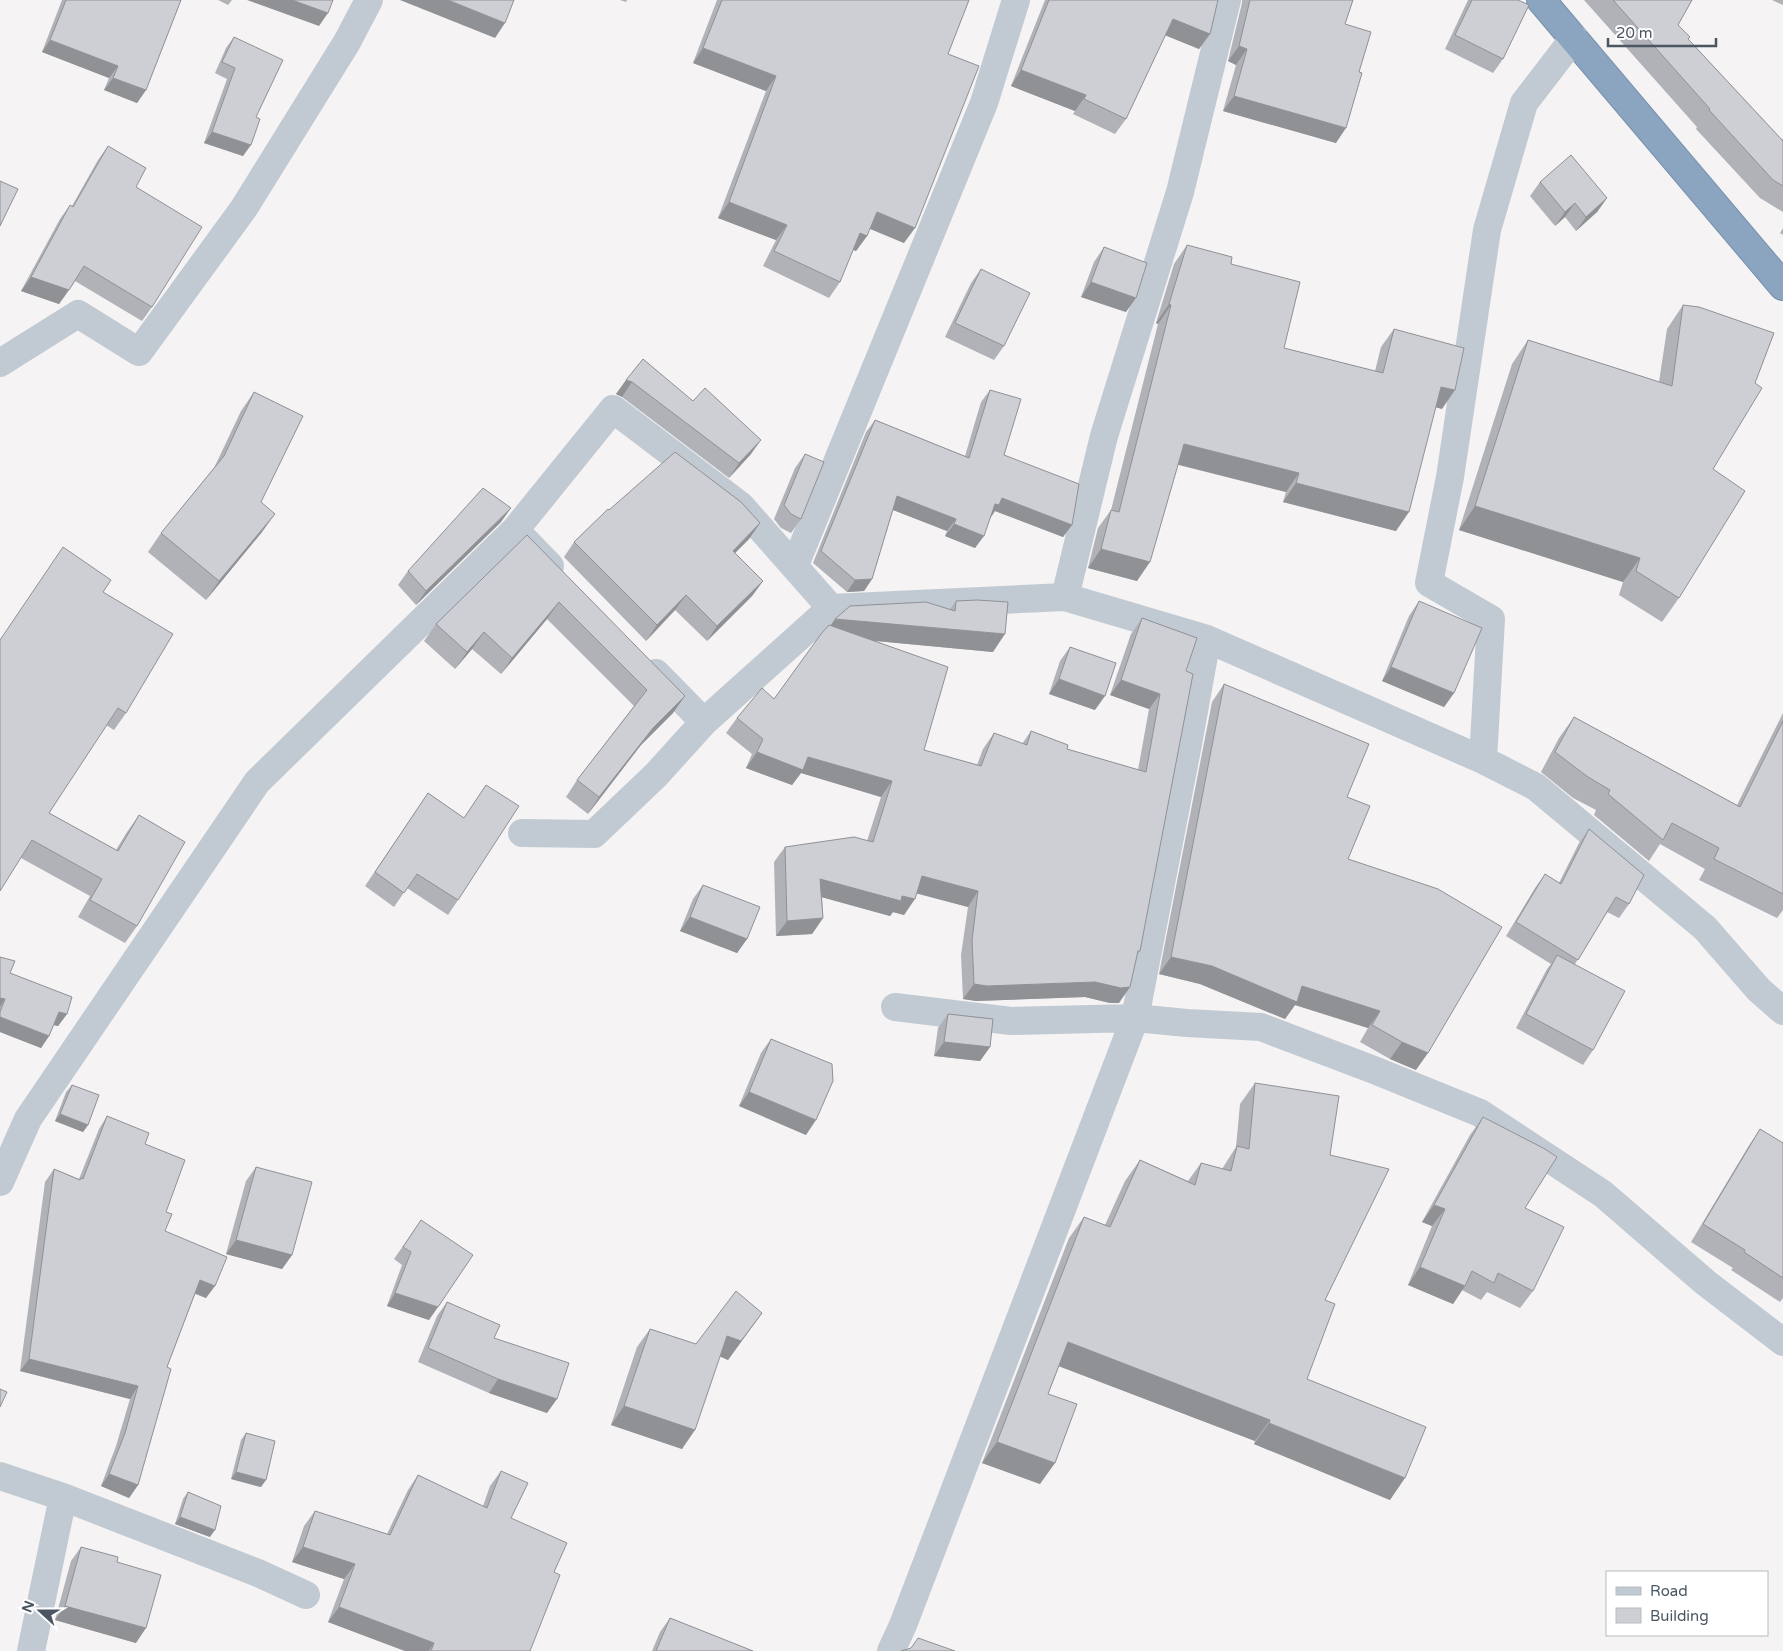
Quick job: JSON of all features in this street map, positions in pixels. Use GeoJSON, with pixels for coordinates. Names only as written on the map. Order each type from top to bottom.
{"type":"FeatureCollection","features":[{"type":"Feature","properties":{"kind":"highway"},"geometry":{"type":"LineString","coordinates":[[1541,0],[1783,286]]}},
{"type":"Feature","properties":{"kind":"street"},"geometry":{"type":"LineString","coordinates":[[0,362],[78,314],[139,352],[244,208],[347,42],[368,0]]}},
{"type":"Feature","properties":{"kind":"street"},"geometry":{"type":"LineString","coordinates":[[795,565],[984,103],[1016,0]]}},
{"type":"Feature","properties":{"kind":"street"},"geometry":{"type":"LineString","coordinates":[[1065,597],[1104,436],[1180,192],[1227,0]]}},
{"type":"Feature","properties":{"kind":"street"},"geometry":{"type":"LineString","coordinates":[[1483,760],[1491,619],[1429,583],[1450,478],[1487,230],[1524,103],[1574,38]]}},
{"type":"Feature","properties":{"kind":"street"},"geometry":{"type":"LineString","coordinates":[[0,1182],[28,1118],[257,782],[515,530],[613,408],[741,506],[831,608]]}},
{"type":"Feature","properties":{"kind":"street"},"geometry":{"type":"LineString","coordinates":[[515,530],[571,587]]}},
{"type":"Feature","properties":{"kind":"street"},"geometry":{"type":"LineString","coordinates":[[522,834],[594,834],[656,775],[704,722],[831,608],[1065,597],[1207,639],[1483,760],[1536,787],[1705,928],[1759,990],[1783,1011]]}},
{"type":"Feature","properties":{"kind":"street"},"geometry":{"type":"LineString","coordinates":[[891,1651],[904,1625],[1134,1018],[1207,639]]}},
{"type":"Feature","properties":{"kind":"street"},"geometry":{"type":"LineString","coordinates":[[641,658],[704,722]]}},
{"type":"Feature","properties":{"kind":"street"},"geometry":{"type":"LineString","coordinates":[[895,1007],[1011,1021],[1134,1018],[1261,1027],[1480,1113],[1603,1194],[1706,1283],[1783,1342]]}},
{"type":"Feature","properties":{"kind":"street"},"geometry":{"type":"LineString","coordinates":[[0,1476],[64,1497],[240,1566],[306,1595]]}},
{"type":"Feature","properties":{"kind":"street"},"geometry":{"type":"LineString","coordinates":[[31,1651],[64,1497]]}},
{"type":"Feature","properties":{"kind":"building"},"geometry":{"type":"Polygon","coordinates":[[[66,0],[181,0],[146,90],[113,78],[118,66],[50,40],[66,0]]]}},
{"type":"Feature","properties":{"kind":"building"},"geometry":{"type":"Polygon","coordinates":[[[292,0],[333,0],[328,13],[292,0]]]}},
{"type":"Feature","properties":{"kind":"building"},"geometry":{"type":"Polygon","coordinates":[[[448,0],[514,0],[505,23],[448,0]]]}},
{"type":"Feature","properties":{"kind":"building"},"geometry":{"type":"Polygon","coordinates":[[[722,0],[969,0],[948,54],[979,66],[915,228],[877,212],[867,236],[860,233],[840,282],[774,251],[787,225],[729,202],[776,76],[703,48],[722,0]]]}},
{"type":"Feature","properties":{"kind":"building"},"geometry":{"type":"Polygon","coordinates":[[[1049,0],[1218,0],[1210,34],[1173,19],[1126,119],[1084,99],[1086,95],[1021,70],[1049,0]]]}},
{"type":"Feature","properties":{"kind":"building"},"geometry":{"type":"Polygon","coordinates":[[[1250,0],[1353,0],[1345,24],[1371,32],[1359,72],[1362,73],[1346,128],[1234,96],[1247,49],[1239,46],[1250,0]]]}},
{"type":"Feature","properties":{"kind":"building"},"geometry":{"type":"Polygon","coordinates":[[[1472,0],[1518,0],[1529,5],[1503,59],[1455,35],[1472,0]]]}},
{"type":"Feature","properties":{"kind":"building"},"geometry":{"type":"Polygon","coordinates":[[[1613,0],[1692,0],[1678,25],[1690,37],[1688,39],[1783,141],[1783,186],[1773,180],[1709,110],[1613,0]]]}},
{"type":"Feature","properties":{"kind":"building"},"geometry":{"type":"Polygon","coordinates":[[[234,37],[283,60],[256,117],[260,119],[251,145],[212,132],[235,68],[222,62],[234,37]]]}},
{"type":"Feature","properties":{"kind":"building"},"geometry":{"type":"Polygon","coordinates":[[[108,146],[146,168],[136,187],[202,227],[152,307],[84,266],[69,290],[31,277],[70,205],[73,207],[108,146]]]}},
{"type":"Feature","properties":{"kind":"building"},"geometry":{"type":"Polygon","coordinates":[[[1571,155],[1607,198],[1586,217],[1575,203],[1565,212],[1540,182],[1571,155]]]}},
{"type":"Feature","properties":{"kind":"building"},"geometry":{"type":"Polygon","coordinates":[[[0,181],[18,189],[0,226],[0,181]]]}},
{"type":"Feature","properties":{"kind":"building"},"geometry":{"type":"Polygon","coordinates":[[[1187,245],[1232,257],[1231,264],[1300,282],[1284,348],[1383,373],[1394,329],[1464,348],[1455,390],[1441,387],[1409,512],[1296,483],[1299,473],[1184,444],[1150,562],[1101,549],[1111,510],[1119,512],[1171,305],[1169,304],[1187,245]]]}},
{"type":"Feature","properties":{"kind":"building"},"geometry":{"type":"Polygon","coordinates":[[[1104,247],[1147,263],[1136,298],[1091,282],[1104,247]]]}},
{"type":"Feature","properties":{"kind":"building"},"geometry":{"type":"Polygon","coordinates":[[[981,269],[1030,293],[1004,346],[955,323],[981,269]]]}},
{"type":"Feature","properties":{"kind":"building"},"geometry":{"type":"Polygon","coordinates":[[[1683,305],[1699,307],[1774,333],[1755,383],[1762,388],[1713,469],[1745,491],[1679,598],[1636,571],[1640,558],[1475,506],[1528,340],[1672,386],[1683,305]]]}},
{"type":"Feature","properties":{"kind":"building"},"geometry":{"type":"Polygon","coordinates":[[[643,359],[693,401],[705,388],[761,440],[739,463],[632,382],[626,380],[643,359]]]}},
{"type":"Feature","properties":{"kind":"building"},"geometry":{"type":"Polygon","coordinates":[[[990,390],[1021,399],[1004,455],[1079,484],[1072,525],[1002,498],[999,505],[995,504],[984,536],[954,524],[956,519],[897,496],[872,579],[855,580],[821,551],[875,420],[969,458],[990,390]]]}},
{"type":"Feature","properties":{"kind":"building"},"geometry":{"type":"Polygon","coordinates":[[[254,392],[303,416],[261,502],[275,514],[219,581],[161,533],[224,456],[254,392]]]}},
{"type":"Feature","properties":{"kind":"building"},"geometry":{"type":"Polygon","coordinates":[[[675,452],[741,502],[760,523],[733,551],[763,581],[717,626],[686,595],[657,625],[574,542],[608,509],[675,452]]]}},
{"type":"Feature","properties":{"kind":"building"},"geometry":{"type":"Polygon","coordinates":[[[805,454],[824,462],[801,519],[791,514],[784,505],[805,454]]]}},
{"type":"Feature","properties":{"kind":"building"},"geometry":{"type":"Polygon","coordinates":[[[483,488],[511,508],[426,591],[408,571],[483,488]]]}},
{"type":"Feature","properties":{"kind":"building"},"geometry":{"type":"Polygon","coordinates":[[[527,535],[685,696],[653,728],[599,797],[577,780],[647,690],[559,602],[512,658],[484,632],[467,652],[436,624],[527,535]]]}},
{"type":"Feature","properties":{"kind":"building"},"geometry":{"type":"Polygon","coordinates":[[[63,547],[111,580],[103,592],[173,634],[126,713],[118,708],[49,813],[118,851],[139,815],[185,842],[137,926],[90,900],[102,879],[32,840],[0,891],[0,640],[63,547]]]}},
{"type":"Feature","properties":{"kind":"building"},"geometry":{"type":"Polygon","coordinates":[[[956,601],[1008,602],[1005,634],[835,619],[850,606],[926,602],[955,611],[956,601]]]}},
{"type":"Feature","properties":{"kind":"building"},"geometry":{"type":"Polygon","coordinates":[[[1419,601],[1482,628],[1454,693],[1391,667],[1419,601]]]}},
{"type":"Feature","properties":{"kind":"building"},"geometry":{"type":"Polygon","coordinates":[[[1142,618],[1197,638],[1186,671],[1193,674],[1140,951],[1138,951],[1130,987],[1121,988],[1095,982],[987,986],[974,984],[972,940],[978,891],[922,876],[915,899],[902,896],[901,901],[820,879],[823,918],[787,921],[785,847],[854,837],[873,842],[892,781],[808,757],[803,770],[757,752],[763,739],[737,718],[762,688],[774,699],[829,625],[948,667],[924,750],[981,766],[994,733],[1027,745],[1031,731],[1068,745],[1067,749],[1146,772],[1160,694],[1121,680],[1142,618]]]}},
{"type":"Feature","properties":{"kind":"building"},"geometry":{"type":"Polygon","coordinates":[[[1070,647],[1116,663],[1105,696],[1059,679],[1070,647]]]}},
{"type":"Feature","properties":{"kind":"building"},"geometry":{"type":"Polygon","coordinates":[[[1224,684],[1369,744],[1347,797],[1370,806],[1348,859],[1438,889],[1502,927],[1428,1053],[1402,1042],[1372,1025],[1380,1011],[1302,986],[1297,1002],[1212,966],[1171,957],[1224,684]]]}},
{"type":"Feature","properties":{"kind":"building"},"geometry":{"type":"Polygon","coordinates":[[[1574,717],[1740,807],[1783,721],[1783,894],[1714,859],[1719,848],[1672,823],[1663,840],[1608,794],[1610,790],[1588,777],[1555,752],[1574,717]]]}},
{"type":"Feature","properties":{"kind":"building"},"geometry":{"type":"Polygon","coordinates":[[[486,785],[519,806],[458,900],[417,874],[404,893],[375,872],[428,793],[464,818],[486,785]]]}},
{"type":"Feature","properties":{"kind":"building"},"geometry":{"type":"Polygon","coordinates":[[[1589,829],[1644,875],[1629,904],[1616,897],[1578,960],[1516,922],[1545,874],[1561,884],[1589,829]]]}},
{"type":"Feature","properties":{"kind":"building"},"geometry":{"type":"Polygon","coordinates":[[[703,885],[760,907],[747,939],[690,917],[703,885]]]}},
{"type":"Feature","properties":{"kind":"building"},"geometry":{"type":"Polygon","coordinates":[[[1557,955],[1625,991],[1593,1050],[1526,1014],[1557,955]]]}},
{"type":"Feature","properties":{"kind":"building"},"geometry":{"type":"Polygon","coordinates":[[[0,957],[15,961],[10,973],[72,997],[67,1014],[59,1012],[49,1036],[0,1017],[5,999],[0,998],[0,957]]]}},
{"type":"Feature","properties":{"kind":"building"},"geometry":{"type":"Polygon","coordinates":[[[948,1014],[993,1019],[990,1047],[944,1042],[948,1014]]]}},
{"type":"Feature","properties":{"kind":"building"},"geometry":{"type":"Polygon","coordinates":[[[771,1039],[832,1064],[833,1081],[816,1120],[749,1092],[771,1039]]]}},
{"type":"Feature","properties":{"kind":"building"},"geometry":{"type":"Polygon","coordinates":[[[1255,1083],[1339,1096],[1330,1155],[1389,1169],[1325,1300],[1335,1304],[1307,1379],[1426,1427],[1405,1478],[1269,1423],[1270,1420],[1068,1342],[1048,1394],[1077,1404],[1055,1463],[997,1442],[1084,1217],[1110,1227],[1140,1160],[1195,1185],[1201,1163],[1231,1171],[1237,1146],[1249,1149],[1255,1083]]]}},
{"type":"Feature","properties":{"kind":"building"},"geometry":{"type":"Polygon","coordinates":[[[72,1085],[99,1095],[88,1125],[60,1114],[72,1085]]]}},
{"type":"Feature","properties":{"kind":"building"},"geometry":{"type":"Polygon","coordinates":[[[107,1116],[149,1133],[145,1144],[185,1160],[166,1212],[172,1214],[165,1231],[227,1257],[215,1286],[200,1280],[167,1367],[171,1369],[138,1485],[109,1474],[125,1433],[138,1386],[29,1359],[54,1169],[80,1180],[81,1178],[83,1179],[107,1116]]]}},
{"type":"Feature","properties":{"kind":"building"},"geometry":{"type":"Polygon","coordinates":[[[1483,1117],[1557,1157],[1525,1208],[1564,1227],[1533,1291],[1498,1273],[1494,1283],[1472,1271],[1465,1286],[1420,1267],[1445,1209],[1434,1205],[1483,1117]]]}},
{"type":"Feature","properties":{"kind":"building"},"geometry":{"type":"Polygon","coordinates":[[[1760,1129],[1783,1143],[1783,1278],[1744,1252],[1745,1250],[1703,1224],[1760,1129]]]}},
{"type":"Feature","properties":{"kind":"building"},"geometry":{"type":"Polygon","coordinates":[[[256,1167],[312,1182],[292,1255],[236,1240],[256,1167]]]}},
{"type":"Feature","properties":{"kind":"building"},"geometry":{"type":"Polygon","coordinates":[[[421,1220],[473,1255],[438,1307],[395,1293],[411,1252],[403,1247],[421,1220]]]}},
{"type":"Feature","properties":{"kind":"building"},"geometry":{"type":"Polygon","coordinates":[[[736,1291],[762,1313],[741,1341],[727,1336],[695,1430],[624,1406],[650,1329],[696,1344],[736,1291]]]}},
{"type":"Feature","properties":{"kind":"building"},"geometry":{"type":"Polygon","coordinates":[[[447,1302],[500,1325],[494,1338],[569,1363],[557,1399],[498,1379],[428,1348],[447,1302]]]}},
{"type":"Feature","properties":{"kind":"building"},"geometry":{"type":"Polygon","coordinates":[[[0,1389],[7,1392],[0,1407],[0,1389]]]}},
{"type":"Feature","properties":{"kind":"building"},"geometry":{"type":"Polygon","coordinates":[[[246,1433],[275,1441],[266,1480],[236,1472],[246,1433]]]}},
{"type":"Feature","properties":{"kind":"building"},"geometry":{"type":"Polygon","coordinates":[[[501,1471],[528,1483],[511,1518],[567,1543],[554,1572],[560,1575],[530,1651],[431,1651],[434,1643],[339,1607],[355,1564],[303,1547],[315,1511],[390,1535],[418,1475],[487,1508],[501,1471]]]}},
{"type":"Feature","properties":{"kind":"building"},"geometry":{"type":"Polygon","coordinates":[[[188,1492],[221,1506],[215,1530],[180,1517],[188,1492]]]}},
{"type":"Feature","properties":{"kind":"building"},"geometry":{"type":"Polygon","coordinates":[[[81,1547],[118,1557],[117,1562],[161,1575],[146,1628],[65,1606],[81,1547]]]}},
{"type":"Feature","properties":{"kind":"building"},"geometry":{"type":"Polygon","coordinates":[[[670,1618],[753,1651],[656,1651],[670,1618]]]}},
{"type":"Feature","properties":{"kind":"building"},"geometry":{"type":"Polygon","coordinates":[[[918,1638],[955,1651],[901,1651],[911,1648],[918,1638]]]}}]}
